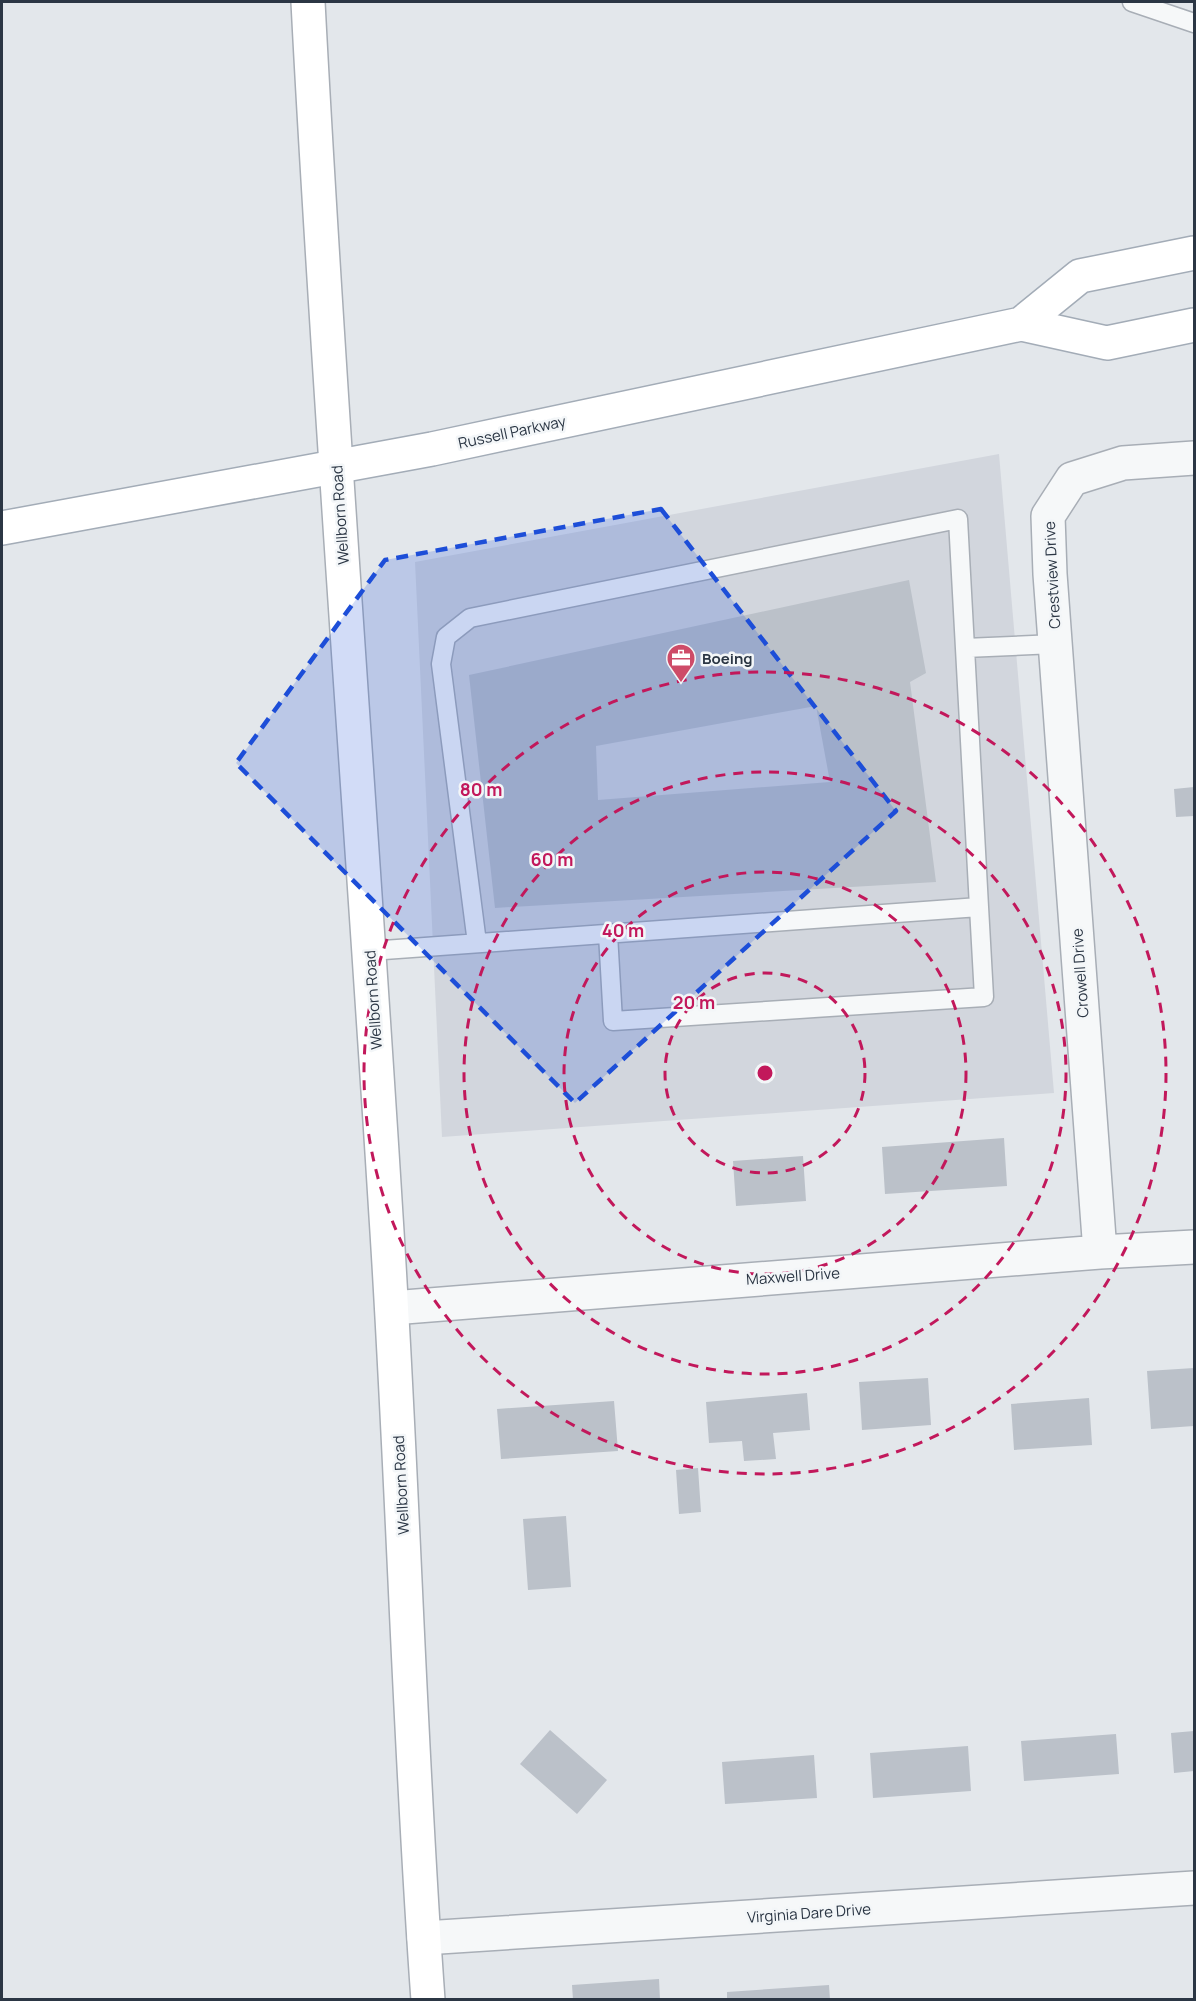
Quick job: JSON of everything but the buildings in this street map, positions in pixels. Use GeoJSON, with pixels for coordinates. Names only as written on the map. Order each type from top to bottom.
{"type":"FeatureCollection","features":[{"type":"Feature","properties":{"kind":"street","name":"Wellborn Road"},"geometry":{"type":"LineString","coordinates":[[308,2],[392,1308],[428,2000]]}},
{"type":"Feature","properties":{"kind":"street","name":"Russell Parkway"},"geometry":{"type":"LineString","coordinates":[[1021,324],[1080,276],[1194,253]]}},
{"type":"Feature","properties":{"kind":"street","name":"Russell Parkway"},"geometry":{"type":"LineString","coordinates":[[2,528],[337,468],[1021,324],[1107,343],[1194,325]]}},
{"type":"Feature","properties":{"kind":"street","name":"Crestview Drive"},"geometry":{"type":"LineString","coordinates":[[1059,694],[1048,516],[1072,479],[1123,463],[1194,458]]}},
{"type":"Feature","properties":{"kind":"street","name":"Crowell Drive"},"geometry":{"type":"LineString","coordinates":[[1059,694],[1100,1252]]}},
{"type":"Feature","properties":{"kind":"street","name":"Maxwell Drive"},"geometry":{"type":"LineString","coordinates":[[392,1308],[1194,1246]]}},
{"type":"Feature","properties":{"kind":"street","name":"Virginia Dare Drive"},"geometry":{"type":"LineString","coordinates":[[424,1938],[1194,1888]]}},
{"type":"Feature","properties":{"kind":"lane"},"geometry":{"type":"LineString","coordinates":[[1135,2],[1194,23]]}},
{"type":"Feature","properties":{"kind":"lane"},"geometry":{"type":"LineString","coordinates":[[477,943],[441,664],[446,637],[470,618],[958,519],[984,997],[613,1021],[608,934]]}},
{"type":"Feature","properties":{"kind":"lane"},"geometry":{"type":"LineString","coordinates":[[965,648],[1055,644]]}},
{"type":"Feature","properties":{"kind":"lane"},"geometry":{"type":"LineString","coordinates":[[370,951],[979,907]]}},
{"type":"Feature","properties":{"kind":"highlighted area"},"geometry":{"type":"Polygon","coordinates":[[[661,509],[896,811],[575,1103],[236,763],[385,560],[661,509]]]}},
{"type":"Feature","properties":{"kind":"shaded area"},"geometry":{"type":"Polygon","coordinates":[[[999,454],[1054,1093],[442,1137],[415,562],[999,454]]]}},
{"type":"Feature","properties":{"kind":"place","name":"Boeing"},"geometry":{"type":"Point","coordinates":[681,684]}}]}
